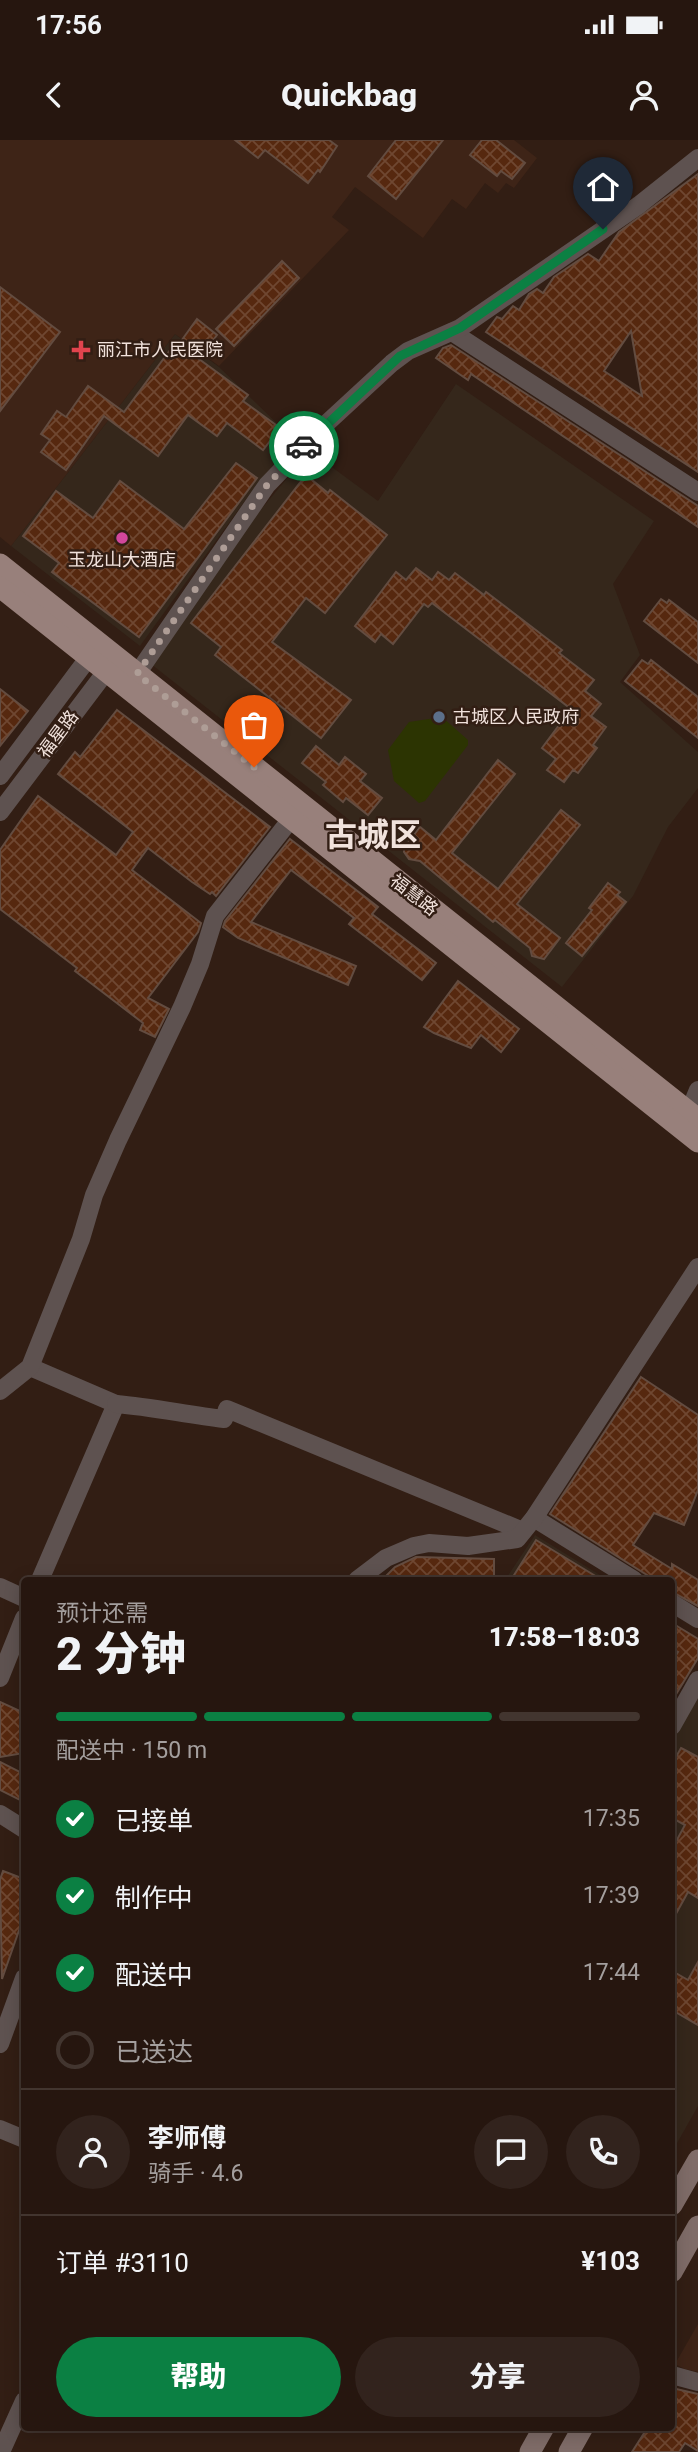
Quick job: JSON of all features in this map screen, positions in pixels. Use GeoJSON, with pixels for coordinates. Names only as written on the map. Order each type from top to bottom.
{"type":"FeatureCollection","features":[{"type":"Feature","properties":{"kind":"main road","name":"福慧路"},"geometry":{"type":"LineString","coordinates":[[0,564],[103,658],[291,819],[698,1142]]}},
{"type":"Feature","properties":{"kind":"main road","name":"福慧路"},"geometry":{"type":"LineString","coordinates":[[0,587],[103,658],[137,674],[693,1115]]}},
{"type":"Feature","properties":{"kind":"main road"},"geometry":{"type":"LineString","coordinates":[[675,2199],[698,2160]]}},
{"type":"Feature","properties":{"kind":"main road"},"geometry":{"type":"LineString","coordinates":[[675,2267],[698,2226]]}},
{"type":"Feature","properties":{"kind":"main road"},"geometry":{"type":"LineString","coordinates":[[530,2452],[542,2431]]}},
{"type":"Feature","properties":{"kind":"main road"},"geometry":{"type":"LineString","coordinates":[[569,2452],[581,2431]]}},
{"type":"Feature","properties":{"kind":"street"},"geometry":{"type":"LineString","coordinates":[[137,674],[267,485],[327,423],[400,356],[460,328],[639,205],[698,158]]}},
{"type":"Feature","properties":{"kind":"street"},"geometry":{"type":"LineString","coordinates":[[452,332],[698,492]]}},
{"type":"Feature","properties":{"kind":"street","name":"福星路"},"geometry":{"type":"LineString","coordinates":[[0,776],[103,658]]}},
{"type":"Feature","properties":{"kind":"street","name":"福星路"},"geometry":{"type":"LineString","coordinates":[[0,812],[103,658]]}},
{"type":"Feature","properties":{"kind":"street"},"geometry":{"type":"LineString","coordinates":[[0,1391],[30,1367],[81,1239],[94,1195],[200,964],[215,916],[291,819]]}},
{"type":"Feature","properties":{"kind":"street"},"geometry":{"type":"LineString","coordinates":[[693,1115],[698,1090]]}},
{"type":"Feature","properties":{"kind":"street"},"geometry":{"type":"LineString","coordinates":[[361,1577],[386,1558],[414,1546],[429,1543],[468,1546],[517,1539],[698,1267]]}},
{"type":"Feature","properties":{"kind":"street"},"geometry":{"type":"LineString","coordinates":[[30,1367],[117,1404],[151,1406],[174,1413],[224,1419],[227,1409],[528,1524],[628,1577]]}},
{"type":"Feature","properties":{"kind":"street"},"geometry":{"type":"LineString","coordinates":[[41,1577],[117,1404]]}},
{"type":"Feature","properties":{"kind":"street"},"geometry":{"type":"LineString","coordinates":[[0,1587],[21,1597]]}},
{"type":"Feature","properties":{"kind":"street"},"geometry":{"type":"LineString","coordinates":[[675,1606],[698,1619]]}},
{"type":"Feature","properties":{"kind":"street"},"geometry":{"type":"LineString","coordinates":[[0,1678],[21,1626]]}},
{"type":"Feature","properties":{"kind":"street"},"geometry":{"type":"LineString","coordinates":[[675,1721],[698,1681]]}},
{"type":"Feature","properties":{"kind":"street"},"geometry":{"type":"LineString","coordinates":[[0,1814],[21,1827]]}},
{"type":"Feature","properties":{"kind":"street"},"geometry":{"type":"LineString","coordinates":[[0,2044],[21,1986]]}},
{"type":"Feature","properties":{"kind":"street"},"geometry":{"type":"LineString","coordinates":[[0,2130],[21,2138]]}},
{"type":"Feature","properties":{"kind":"street"},"geometry":{"type":"LineString","coordinates":[[675,2376],[698,2382]]}},
{"type":"Feature","properties":{"kind":"street"},"geometry":{"type":"LineString","coordinates":[[1,2452],[21,2408]]}},
{"type":"Feature","properties":{"kind":"shaded area","name":"丽江市人民医院"},"geometry":{"type":"Polygon","coordinates":[[[0,140],[514,140],[537,158],[514,188],[506,183],[498,193],[485,183],[466,209],[452,199],[423,238],[355,187],[332,217],[349,230],[219,366],[175,334],[11,546],[0,537],[0,140]]]}},
{"type":"Feature","properties":{"kind":"shaded area"},"geometry":{"type":"Polygon","coordinates":[[[175,334],[219,367],[298,444],[260,480],[140,646],[11,546],[175,334]]]}},
{"type":"Feature","properties":{"kind":"shaded area","name":"古城区人民政府"},"geometry":{"type":"Polygon","coordinates":[[[456,384],[654,521],[613,584],[640,655],[620,682],[698,752],[698,788],[668,827],[633,896],[562,987],[151,664],[253,519],[310,451],[378,501],[456,384]]]}},
{"type":"Feature","properties":{"kind":"shaded area"},"geometry":{"type":"Polygon","coordinates":[[[535,1535],[603,1577],[507,1577],[535,1535]]]}},
{"type":"Feature","properties":{"kind":"shaded area"},"geometry":{"type":"Polygon","coordinates":[[[698,1695],[698,2106],[675,2147],[675,1735],[698,1695]]]}},
{"type":"Feature","properties":{"kind":"shaded area"},"geometry":{"type":"Polygon","coordinates":[[[698,2324],[698,2372],[675,2364],[698,2324]]]}},
{"type":"Feature","properties":{"kind":"green space"},"geometry":{"type":"Polygon","coordinates":[[[442,717],[468,740],[468,745],[425,801],[419,803],[394,781],[388,750],[409,722],[442,717]]]}},
{"type":"Feature","properties":{"kind":"building"},"geometry":{"type":"Polygon","coordinates":[[[235,140],[329,140],[337,146],[320,172],[318,170],[308,183],[265,150],[258,158],[235,140]]]}},
{"type":"Feature","properties":{"kind":"building"},"geometry":{"type":"Polygon","coordinates":[[[396,140],[443,140],[396,199],[368,176],[396,140]]]}},
{"type":"Feature","properties":{"kind":"building"},"geometry":{"type":"Polygon","coordinates":[[[482,140],[496,140],[525,163],[512,179],[501,171],[497,176],[470,155],[482,140]]]}},
{"type":"Feature","properties":{"kind":"building"},"geometry":{"type":"Polygon","coordinates":[[[698,174],[698,472],[486,332],[497,317],[502,319],[513,306],[519,310],[529,294],[537,289],[543,293],[554,277],[588,254],[599,261],[619,232],[698,174]],[[631,331],[604,371],[642,396],[631,331]]]}},
{"type":"Feature","properties":{"kind":"building"},"geometry":{"type":"Polygon","coordinates":[[[282,261],[299,278],[234,346],[216,329],[282,261]]]}},
{"type":"Feature","properties":{"kind":"building"},"geometry":{"type":"Polygon","coordinates":[[[0,287],[60,332],[0,411],[0,287]]]}},
{"type":"Feature","properties":{"kind":"building"},"geometry":{"type":"Polygon","coordinates":[[[197,319],[217,335],[199,359],[248,395],[243,401],[280,428],[263,450],[227,423],[217,436],[188,415],[158,456],[104,416],[66,470],[41,452],[50,440],[41,434],[57,411],[66,417],[88,386],[124,412],[176,342],[179,344],[197,319]]]}},
{"type":"Feature","properties":{"kind":"building"},"geometry":{"type":"Polygon","coordinates":[[[451,345],[698,506],[698,527],[471,374],[468,380],[436,358],[443,348],[451,345]]]}},
{"type":"Feature","properties":{"kind":"building"},"geometry":{"type":"Polygon","coordinates":[[[236,463],[257,478],[139,637],[52,572],[59,563],[23,536],[56,491],[93,518],[120,481],[184,529],[236,463]]]}},
{"type":"Feature","properties":{"kind":"building"},"geometry":{"type":"Polygon","coordinates":[[[306,475],[328,493],[330,490],[387,535],[325,613],[306,598],[272,642],[351,700],[321,738],[215,655],[221,647],[191,623],[306,475]]]}},
{"type":"Feature","properties":{"kind":"building"},"geometry":{"type":"Polygon","coordinates":[[[416,568],[432,580],[438,572],[449,580],[455,573],[484,595],[486,592],[562,650],[559,653],[594,680],[585,691],[601,704],[591,716],[606,727],[593,745],[597,748],[578,773],[573,770],[564,782],[547,770],[556,759],[542,748],[571,709],[432,603],[428,607],[424,604],[393,644],[381,634],[375,642],[355,626],[396,572],[406,580],[416,568]]]}},
{"type":"Feature","properties":{"kind":"building"},"geometry":{"type":"Polygon","coordinates":[[[661,599],[667,603],[669,600],[698,622],[698,663],[644,621],[661,599]]]}},
{"type":"Feature","properties":{"kind":"building"},"geometry":{"type":"Polygon","coordinates":[[[642,660],[648,664],[651,660],[698,697],[698,738],[625,681],[642,660]]]}},
{"type":"Feature","properties":{"kind":"building"},"geometry":{"type":"Polygon","coordinates":[[[0,689],[28,711],[0,746],[0,689]]]}},
{"type":"Feature","properties":{"kind":"building"},"geometry":{"type":"Polygon","coordinates":[[[117,710],[270,827],[216,896],[192,882],[148,848],[132,870],[201,923],[198,932],[148,998],[169,1009],[155,1037],[140,1030],[143,1023],[0,909],[0,850],[38,796],[116,855],[133,832],[58,774],[75,752],[80,757],[117,710]]]}},
{"type":"Feature","properties":{"kind":"building"},"geometry":{"type":"Polygon","coordinates":[[[316,746],[339,765],[345,757],[366,774],[360,781],[382,798],[368,815],[346,798],[343,802],[323,785],[326,782],[302,763],[316,746]]]}},
{"type":"Feature","properties":{"kind":"building"},"geometry":{"type":"Polygon","coordinates":[[[498,760],[515,774],[452,853],[498,889],[561,810],[580,825],[517,904],[560,938],[544,959],[532,956],[530,948],[495,920],[493,922],[420,861],[409,859],[404,852],[404,848],[420,827],[436,840],[498,760]]]}},
{"type":"Feature","properties":{"kind":"building"},"geometry":{"type":"Polygon","coordinates":[[[290,839],[378,907],[372,914],[436,963],[422,980],[349,924],[354,918],[291,870],[251,922],[356,966],[348,985],[238,938],[223,927],[290,839]]]}},
{"type":"Feature","properties":{"kind":"building"},"geometry":{"type":"Polygon","coordinates":[[[608,883],[620,892],[617,895],[626,902],[582,956],[566,943],[592,910],[589,908],[608,883]]]}},
{"type":"Feature","properties":{"kind":"building"},"geometry":{"type":"Polygon","coordinates":[[[458,981],[519,1029],[501,1052],[481,1035],[471,1048],[424,1027],[458,981]]]}},
{"type":"Feature","properties":{"kind":"building"},"geometry":{"type":"Polygon","coordinates":[[[641,1377],[698,1415],[698,1490],[684,1525],[654,1513],[633,1545],[672,1569],[672,1564],[698,1580],[698,1606],[675,1594],[675,1577],[650,1577],[550,1514],[641,1377]]]}},
{"type":"Feature","properties":{"kind":"building"},"geometry":{"type":"Polygon","coordinates":[[[536,1540],[597,1577],[553,1575],[513,1577],[536,1540]]]}},
{"type":"Feature","properties":{"kind":"building"},"geometry":{"type":"Polygon","coordinates":[[[416,1557],[494,1559],[494,1577],[385,1577],[395,1567],[416,1557]]]}},
{"type":"Feature","properties":{"kind":"building"},"geometry":{"type":"Polygon","coordinates":[[[675,1625],[698,1639],[698,1658],[675,1696],[675,1657],[678,1652],[675,1650],[675,1625]]]}},
{"type":"Feature","properties":{"kind":"building"},"geometry":{"type":"Polygon","coordinates":[[[0,1702],[21,1712],[21,1754],[0,1757],[0,1702]]]}},
{"type":"Feature","properties":{"kind":"building"},"geometry":{"type":"Polygon","coordinates":[[[681,1748],[698,1757],[698,1898],[688,1892],[675,1916],[675,1843],[685,1825],[675,1820],[675,1759],[681,1748]]]}},
{"type":"Feature","properties":{"kind":"building"},"geometry":{"type":"Polygon","coordinates":[[[0,1762],[21,1772],[21,1800],[0,1790],[0,1762]]]}},
{"type":"Feature","properties":{"kind":"building"},"geometry":{"type":"Polygon","coordinates":[[[3,1871],[21,1878],[21,1925],[2,1979],[0,1880],[3,1871]]]}},
{"type":"Feature","properties":{"kind":"building"},"geometry":{"type":"Polygon","coordinates":[[[698,1962],[698,2025],[675,2012],[675,1973],[688,1980],[698,1962]]]}},
{"type":"Feature","properties":{"kind":"building"},"geometry":{"type":"Polygon","coordinates":[[[675,2389],[698,2394],[698,2451],[685,2443],[679,2452],[632,2452],[645,2431],[675,2431],[675,2389]]]}},
{"type":"Feature","properties":{"kind":"way so far"},"geometry":{"type":"LineString","coordinates":[[254,767],[137,674],[267,485],[304,446]]}},
{"type":"Feature","properties":{"kind":"place","name":"丽江市人民医院"},"geometry":{"type":"Point","coordinates":[81,350]}},
{"type":"Feature","properties":{"kind":"place","name":"玉龙山大酒店"},"geometry":{"type":"Point","coordinates":[122,538]}},
{"type":"Feature","properties":{"kind":"place","name":"古城区人民政府"},"geometry":{"type":"Point","coordinates":[439,717]}},
{"type":"Feature","properties":{"kind":"district","name":"古城区"},"geometry":{"type":"Point","coordinates":[373,835]}},
{"type":"Feature","properties":{"kind":"route"},"geometry":{"type":"LineString","coordinates":[[304,446],[400,356],[460,328],[603,229]]}}]}
